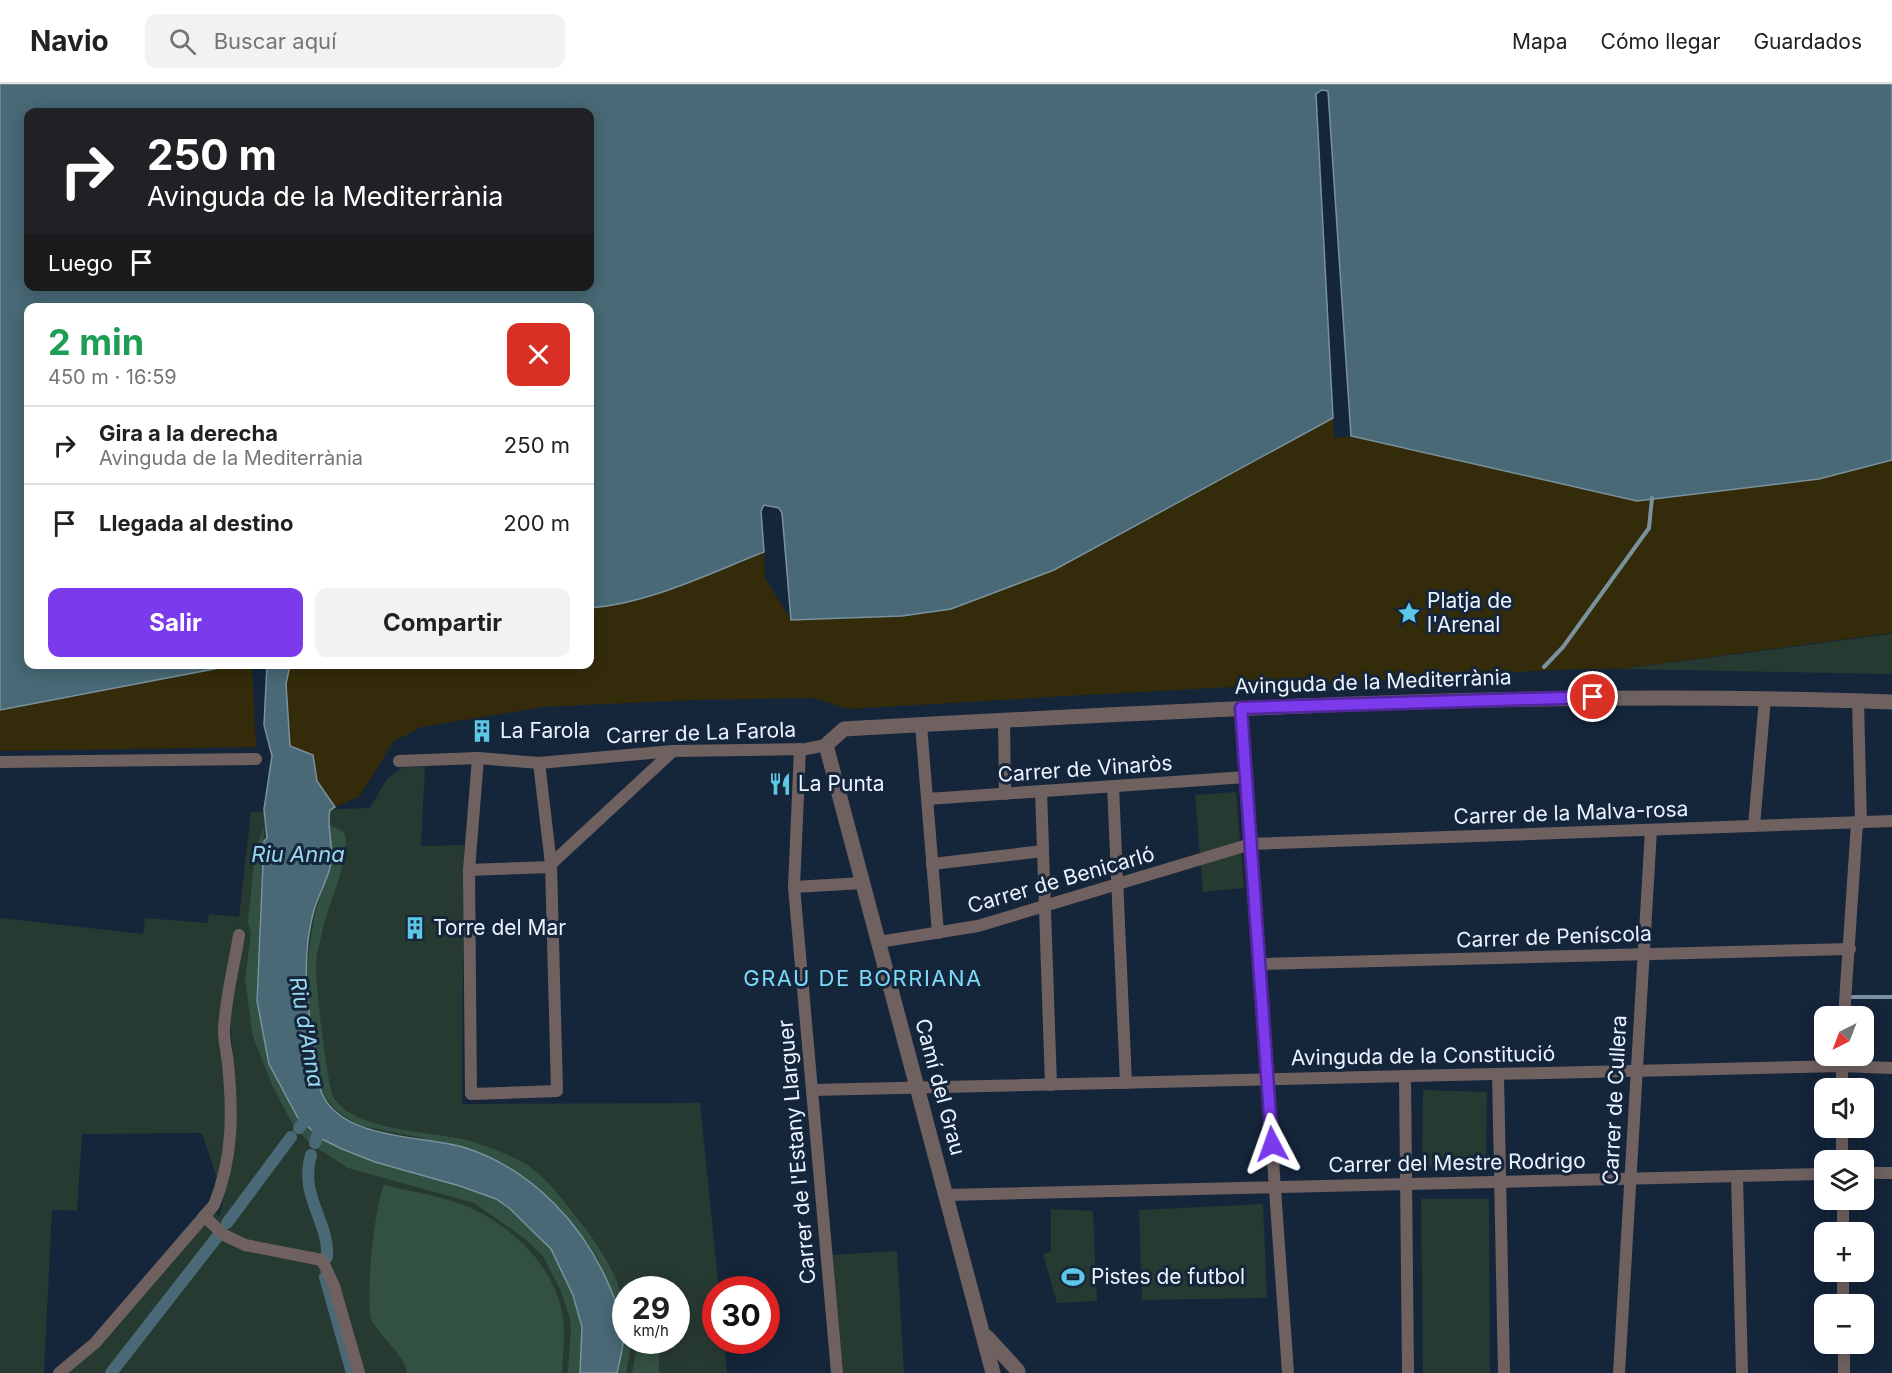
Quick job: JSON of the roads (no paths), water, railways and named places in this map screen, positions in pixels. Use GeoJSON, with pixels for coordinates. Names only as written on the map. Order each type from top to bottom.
{"type":"FeatureCollection","features":[{"type":"Feature","properties":{"kind":"street","name":"Avinguda de la Mediterrània"},"geometry":{"type":"LineString","coordinates":[[826,745],[844,729],[1241,708],[1520,698],[1765,698],[1892,702]]}},
{"type":"Feature","properties":{"kind":"street"},"geometry":{"type":"LineString","coordinates":[[1754,826],[1765,698]]}},
{"type":"Feature","properties":{"kind":"street"},"geometry":{"type":"LineString","coordinates":[[1845,1006],[1859,823],[1858,701]]}},
{"type":"Feature","properties":{"kind":"street"},"geometry":{"type":"LineString","coordinates":[[1241,708],[1288,1373]]}},
{"type":"Feature","properties":{"kind":"street"},"geometry":{"type":"LineString","coordinates":[[1004,720],[1005,794]]}},
{"type":"Feature","properties":{"kind":"street"},"geometry":{"type":"LineString","coordinates":[[921,725],[938,933]]}},
{"type":"Feature","properties":{"kind":"street","name":"Carrer de La Farola"},"geometry":{"type":"LineString","coordinates":[[399,761],[478,758],[539,762],[673,751],[800,748],[826,745]]}},
{"type":"Feature","properties":{"kind":"street","name":"Camí del Grau"},"geometry":{"type":"LineString","coordinates":[[826,745],[985,1335],[993,1373]]}},
{"type":"Feature","properties":{"kind":"street","name":"Carrer de l'Estany Llarguer"},"geometry":{"type":"LineString","coordinates":[[800,748],[794,887],[837,1373]]}},
{"type":"Feature","properties":{"kind":"street"},"geometry":{"type":"LineString","coordinates":[[469,870],[551,866],[673,751]]}},
{"type":"Feature","properties":{"kind":"street"},"geometry":{"type":"LineString","coordinates":[[478,758],[469,870],[471,1094],[557,1091],[551,866],[539,762]]}},
{"type":"Feature","properties":{"kind":"street"},"geometry":{"type":"LineString","coordinates":[[0,762],[256,759]]}},
{"type":"Feature","properties":{"kind":"street","name":"Carrer de Vinaròs"},"geometry":{"type":"LineString","coordinates":[[927,799],[1246,777]]}},
{"type":"Feature","properties":{"kind":"street"},"geometry":{"type":"LineString","coordinates":[[1113,786],[1126,1083]]}},
{"type":"Feature","properties":{"kind":"street"},"geometry":{"type":"LineString","coordinates":[[1041,791],[1051,1085]]}},
{"type":"Feature","properties":{"kind":"street","name":"Carrer de la Malva-rosa"},"geometry":{"type":"LineString","coordinates":[[1251,844],[1892,821]]}},
{"type":"Feature","properties":{"kind":"street","name":"Carrer de Cullera"},"geometry":{"type":"LineString","coordinates":[[1619,1373],[1651,830]]}},
{"type":"Feature","properties":{"kind":"street","name":"Carrer de Benicarló"},"geometry":{"type":"LineString","coordinates":[[879,942],[978,926],[1251,844]]}},
{"type":"Feature","properties":{"kind":"street"},"geometry":{"type":"LineString","coordinates":[[932,864],[1043,850]]}},
{"type":"Feature","properties":{"kind":"street"},"geometry":{"type":"LineString","coordinates":[[794,887],[863,883]]}},
{"type":"Feature","properties":{"kind":"street"},"geometry":{"type":"LineString","coordinates":[[59,1373],[95,1343],[214,1205],[219,1193],[230,1154],[232,1126],[224,1034],[240,935]]}},
{"type":"Feature","properties":{"kind":"street","name":"Carrer de Peníscola"},"geometry":{"type":"LineString","coordinates":[[1259,964],[1850,950]]}},
{"type":"Feature","properties":{"kind":"street","name":"Avinguda de la Constitució"},"geometry":{"type":"LineString","coordinates":[[812,1090],[1637,1071],[1814,1062]]}},
{"type":"Feature","properties":{"kind":"street","name":"Avinguda de la Constitució"},"geometry":{"type":"LineString","coordinates":[[1874,1065],[1892,1068]]}},
{"type":"Feature","properties":{"kind":"street"},"geometry":{"type":"LineString","coordinates":[[1498,1074],[1504,1373]]}},
{"type":"Feature","properties":{"kind":"street"},"geometry":{"type":"LineString","coordinates":[[1405,1076],[1408,1373]]}},
{"type":"Feature","properties":{"kind":"street"},"geometry":{"type":"LineString","coordinates":[[1874,1173],[1892,1173]]}},
{"type":"Feature","properties":{"kind":"street","name":"Carrer del Mestre Rodrigo"},"geometry":{"type":"LineString","coordinates":[[947,1195],[1814,1174]]}},
{"type":"Feature","properties":{"kind":"street"},"geometry":{"type":"LineString","coordinates":[[1737,1176],[1742,1373]]}},
{"type":"Feature","properties":{"kind":"street"},"geometry":{"type":"LineString","coordinates":[[204,1216],[224,1235],[245,1245],[322,1260],[334,1286],[359,1373]]}},
{"type":"Feature","properties":{"kind":"street","name":"Camí del Grau"},"geometry":{"type":"LineString","coordinates":[[985,1335],[1019,1372]]}},
{"type":"Feature","properties":{"kind":"street"},"geometry":{"type":"LineString","coordinates":[[1844,1354],[1844,1373]]}},
{"type":"Feature","properties":{"kind":"water"},"geometry":{"type":"Polygon","coordinates":[[[0,84],[1892,84],[1892,460],[1819,479],[1637,501],[1351,436],[1328,91],[1322,90],[1316,94],[1333,418],[1054,570],[951,609],[902,616],[791,620],[782,513],[779,508],[764,505],[761,511],[764,552],[657,594],[594,607],[594,303],[24,303],[24,669],[214,669],[0,710],[0,84]]]}},
{"type":"Feature","properties":{"kind":"water","name":"Riu Anna"},"geometry":{"type":"Polygon","coordinates":[[[267,669],[289,669],[286,684],[290,746],[313,755],[317,781],[335,807],[330,810],[329,817],[331,863],[314,910],[306,964],[310,1018],[322,1094],[333,1109],[348,1120],[366,1128],[386,1134],[466,1148],[490,1158],[513,1170],[554,1203],[587,1244],[611,1290],[612,1354],[621,1354],[617,1373],[580,1373],[582,1327],[573,1295],[551,1249],[509,1208],[496,1199],[460,1186],[375,1162],[342,1149],[322,1139],[298,1118],[269,1064],[257,1001],[264,841],[267,838],[264,809],[272,756],[264,725],[267,669]]]}},
{"type":"Feature","properties":{"kind":"waterway"},"geometry":{"type":"LineString","coordinates":[[1544,667],[1563,647],[1649,528],[1652,498]]}},
{"type":"Feature","properties":{"kind":"waterway"},"geometry":{"type":"LineString","coordinates":[[1850,997],[1892,997]]}},
{"type":"Feature","properties":{"kind":"waterway"},"geometry":{"type":"LineString","coordinates":[[299,1128],[313,1110]]}},
{"type":"Feature","properties":{"kind":"waterway"},"geometry":{"type":"LineString","coordinates":[[315,1143],[322,1118]]}},
{"type":"Feature","properties":{"kind":"waterway"},"geometry":{"type":"LineString","coordinates":[[227,1223],[291,1137]]}},
{"type":"Feature","properties":{"kind":"waterway"},"geometry":{"type":"LineString","coordinates":[[311,1155],[308,1170],[311,1196],[324,1231],[327,1257]]}},
{"type":"Feature","properties":{"kind":"waterway"},"geometry":{"type":"LineString","coordinates":[[111,1373],[217,1237]]}},
{"type":"Feature","properties":{"kind":"waterway"},"geometry":{"type":"LineString","coordinates":[[325,1277],[352,1373]]}},
{"type":"Feature","properties":{"kind":"place","name":"Platja de l'Arenal"},"geometry":{"type":"Point","coordinates":[1409,613]}},
{"type":"Feature","properties":{"kind":"place","name":"La Farola"},"geometry":{"type":"Point","coordinates":[482,731]}},
{"type":"Feature","properties":{"kind":"place","name":"La Punta"},"geometry":{"type":"Point","coordinates":[780,784]}},
{"type":"Feature","properties":{"kind":"place","name":"Torre del Mar"},"geometry":{"type":"Point","coordinates":[415,928]}},
{"type":"Feature","properties":{"kind":"place","name":"Pistes de futbol"},"geometry":{"type":"Point","coordinates":[1073,1277]}},
{"type":"Feature","properties":{"kind":"district","name":"GRAU DE BORRIANA"},"geometry":{"type":"Point","coordinates":[863,978]}},
{"type":"Feature","properties":{"kind":"water label","name":"Riu d'Anna"},"geometry":{"type":"Point","coordinates":[307,1032]}}]}
